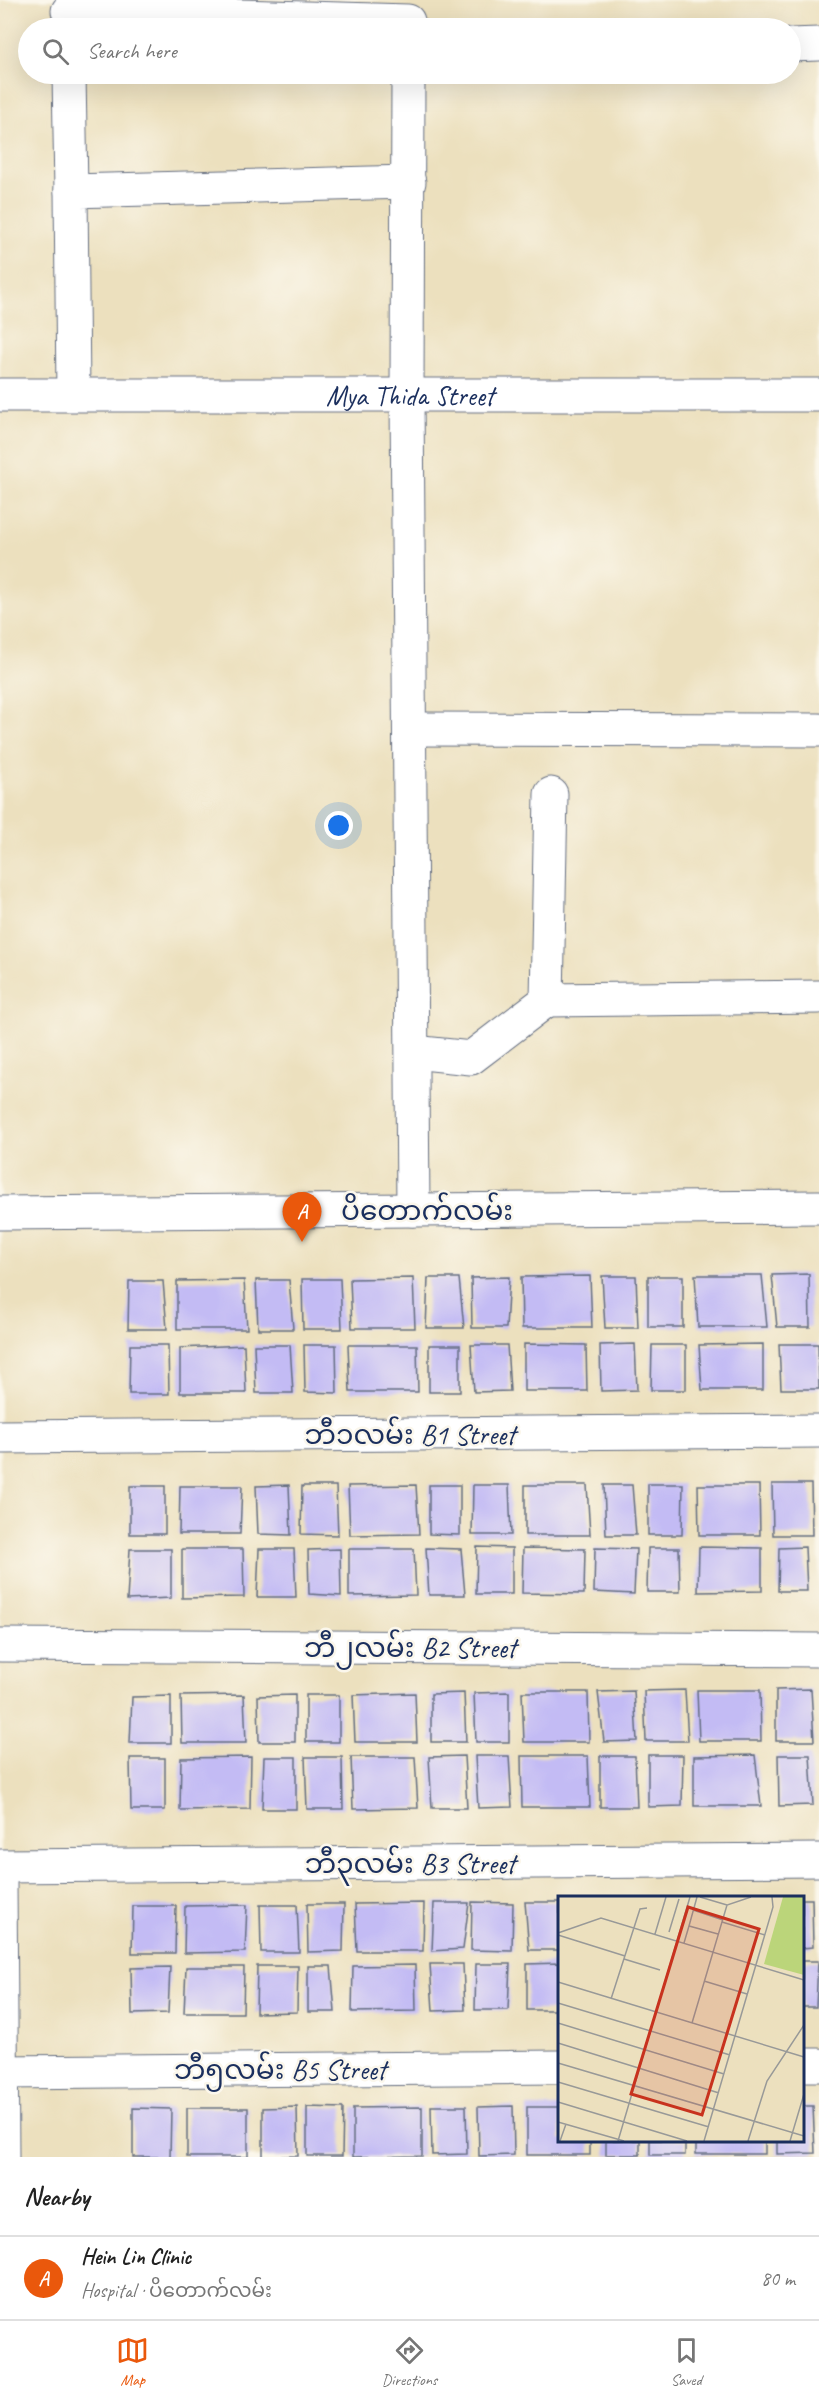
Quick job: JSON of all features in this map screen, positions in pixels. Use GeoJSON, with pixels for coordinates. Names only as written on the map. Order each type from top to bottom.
{"type":"FeatureCollection","features":[{"type":"Feature","properties":{"kind":"street"},"geometry":{"type":"LineString","coordinates":[[68,13],[408,16]]}},
{"type":"Feature","properties":{"kind":"street"},"geometry":{"type":"LineString","coordinates":[[801,45],[819,45]]}},
{"type":"Feature","properties":{"kind":"street"},"geometry":{"type":"LineString","coordinates":[[69,84],[73,394]]}},
{"type":"Feature","properties":{"kind":"street"},"geometry":{"type":"LineString","coordinates":[[408,84],[407,396],[413,1210]]}},
{"type":"Feature","properties":{"kind":"street"},"geometry":{"type":"LineString","coordinates":[[71,191],[409,182]]}},
{"type":"Feature","properties":{"kind":"street","name":"Mya Thida Street"},"geometry":{"type":"LineString","coordinates":[[0,395],[819,395]]}},
{"type":"Feature","properties":{"kind":"street"},"geometry":{"type":"LineString","coordinates":[[411,729],[819,730]]}},
{"type":"Feature","properties":{"kind":"street"},"geometry":{"type":"LineString","coordinates":[[547,1000],[551,794]]}},
{"type":"Feature","properties":{"kind":"street"},"geometry":{"type":"LineString","coordinates":[[413,1052],[471,1058],[547,1000],[819,997]]}},
{"type":"Feature","properties":{"kind":"street","name":"ပိတောက်လမ်း"},"geometry":{"type":"LineString","coordinates":[[0,1213],[819,1207]]}},
{"type":"Feature","properties":{"kind":"street","name":"ဘီ၁လမ်း B1 Street"},"geometry":{"type":"LineString","coordinates":[[0,1437],[819,1431]]}},
{"type":"Feature","properties":{"kind":"street","name":"ဘီ၂လမ်း B2 Street"},"geometry":{"type":"LineString","coordinates":[[0,1645],[819,1650]]}},
{"type":"Feature","properties":{"kind":"street","name":"ဘီ၃လမ်း B3 Street"},"geometry":{"type":"LineString","coordinates":[[0,1866],[819,1860]]}},
{"type":"Feature","properties":{"kind":"street"},"geometry":{"type":"LineString","coordinates":[[0,1882],[2,2157]]}},
{"type":"Feature","properties":{"kind":"street","name":"ဘီ၅လမ်း B5 Street"},"geometry":{"type":"LineString","coordinates":[[1,2072],[558,2067]]}},
{"type":"Feature","properties":{"kind":"building"},"geometry":{"type":"Polygon","coordinates":[[[809,1274],[810,1327],[777,1327],[772,1275],[809,1274]]]}},
{"type":"Feature","properties":{"kind":"building"},"geometry":{"type":"Polygon","coordinates":[[[695,1275],[762,1275],[767,1327],[698,1327],[695,1275]]]}},
{"type":"Feature","properties":{"kind":"building"},"geometry":{"type":"Polygon","coordinates":[[[590,1276],[592,1328],[522,1328],[521,1277],[590,1276]]]}},
{"type":"Feature","properties":{"kind":"building"},"geometry":{"type":"Polygon","coordinates":[[[602,1276],[636,1276],[638,1328],[605,1328],[602,1276]]]}},
{"type":"Feature","properties":{"kind":"building"},"geometry":{"type":"Polygon","coordinates":[[[648,1276],[683,1276],[683,1327],[648,1327],[648,1276]]]}},
{"type":"Feature","properties":{"kind":"building"},"geometry":{"type":"Polygon","coordinates":[[[509,1277],[506,1328],[472,1328],[471,1278],[509,1277]]]}},
{"type":"Feature","properties":{"kind":"building"},"geometry":{"type":"Polygon","coordinates":[[[413,1278],[415,1328],[352,1328],[350,1279],[413,1278]]]}},
{"type":"Feature","properties":{"kind":"building"},"geometry":{"type":"Polygon","coordinates":[[[428,1278],[459,1278],[464,1328],[426,1328],[428,1278]]]}},
{"type":"Feature","properties":{"kind":"building"},"geometry":{"type":"Polygon","coordinates":[[[302,1279],[340,1279],[342,1329],[303,1329],[302,1279]]]}},
{"type":"Feature","properties":{"kind":"building"},"geometry":{"type":"Polygon","coordinates":[[[244,1280],[247,1329],[177,1329],[177,1281],[244,1280]]]}},
{"type":"Feature","properties":{"kind":"building"},"geometry":{"type":"Polygon","coordinates":[[[256,1280],[289,1280],[293,1329],[258,1329],[256,1280]]]}},
{"type":"Feature","properties":{"kind":"building"},"geometry":{"type":"Polygon","coordinates":[[[129,1281],[163,1281],[167,1329],[128,1329],[129,1281]]]}},
{"type":"Feature","properties":{"kind":"building"},"geometry":{"type":"Polygon","coordinates":[[[524,1344],[586,1345],[587,1391],[524,1391],[524,1344]]]}},
{"type":"Feature","properties":{"kind":"building"},"geometry":{"type":"Polygon","coordinates":[[[635,1344],[637,1390],[601,1391],[600,1345],[635,1344]]]}},
{"type":"Feature","properties":{"kind":"building"},"geometry":{"type":"Polygon","coordinates":[[[763,1344],[763,1390],[702,1390],[699,1345],[763,1344]]]}},
{"type":"Feature","properties":{"kind":"building"},"geometry":{"type":"Polygon","coordinates":[[[779,1344],[818,1344],[819,1389],[781,1389],[779,1344]]]}},
{"type":"Feature","properties":{"kind":"building"},"geometry":{"type":"Polygon","coordinates":[[[130,1345],[168,1345],[169,1394],[129,1394],[130,1345]]]}},
{"type":"Feature","properties":{"kind":"building"},"geometry":{"type":"Polygon","coordinates":[[[244,1345],[246,1393],[180,1393],[180,1348],[244,1345]]]}},
{"type":"Feature","properties":{"kind":"building"},"geometry":{"type":"Polygon","coordinates":[[[254,1345],[290,1345],[293,1393],[256,1393],[254,1345]]]}},
{"type":"Feature","properties":{"kind":"building"},"geometry":{"type":"Polygon","coordinates":[[[304,1345],[336,1345],[337,1393],[305,1392],[304,1345]]]}},
{"type":"Feature","properties":{"kind":"building"},"geometry":{"type":"Polygon","coordinates":[[[348,1345],[417,1345],[418,1392],[350,1392],[348,1345]]]}},
{"type":"Feature","properties":{"kind":"building"},"geometry":{"type":"Polygon","coordinates":[[[429,1345],[460,1345],[460,1392],[429,1392],[429,1345]]]}},
{"type":"Feature","properties":{"kind":"building"},"geometry":{"type":"Polygon","coordinates":[[[471,1345],[507,1345],[510,1391],[474,1392],[471,1345]]]}},
{"type":"Feature","properties":{"kind":"building"},"geometry":{"type":"Polygon","coordinates":[[[652,1345],[686,1345],[686,1390],[651,1390],[652,1345]]]}},
{"type":"Feature","properties":{"kind":"building"},"geometry":{"type":"Polygon","coordinates":[[[648,1484],[683,1484],[682,1535],[648,1535],[648,1484]]]}},
{"type":"Feature","properties":{"kind":"building"},"geometry":{"type":"Polygon","coordinates":[[[772,1484],[811,1484],[812,1535],[773,1535],[772,1484]]]}},
{"type":"Feature","properties":{"kind":"building"},"geometry":{"type":"Polygon","coordinates":[[[289,1485],[291,1535],[258,1534],[256,1486],[289,1485]]]}},
{"type":"Feature","properties":{"kind":"building"},"geometry":{"type":"Polygon","coordinates":[[[416,1485],[419,1534],[350,1535],[348,1486],[416,1485]]]}},
{"type":"Feature","properties":{"kind":"building"},"geometry":{"type":"Polygon","coordinates":[[[429,1485],[460,1485],[460,1535],[429,1534],[429,1485]]]}},
{"type":"Feature","properties":{"kind":"building"},"geometry":{"type":"Polygon","coordinates":[[[473,1485],[509,1485],[511,1535],[472,1535],[473,1485]]]}},
{"type":"Feature","properties":{"kind":"building"},"geometry":{"type":"Polygon","coordinates":[[[525,1485],[587,1485],[590,1535],[525,1535],[525,1485]]]}},
{"type":"Feature","properties":{"kind":"building"},"geometry":{"type":"Polygon","coordinates":[[[604,1485],[632,1485],[636,1535],[606,1535],[604,1485]]]}},
{"type":"Feature","properties":{"kind":"building"},"geometry":{"type":"Polygon","coordinates":[[[698,1485],[759,1485],[760,1535],[699,1535],[698,1485]]]}},
{"type":"Feature","properties":{"kind":"building"},"geometry":{"type":"Polygon","coordinates":[[[130,1486],[165,1486],[165,1534],[130,1534],[130,1486]]]}},
{"type":"Feature","properties":{"kind":"building"},"geometry":{"type":"Polygon","coordinates":[[[180,1486],[242,1486],[240,1534],[179,1534],[180,1486]]]}},
{"type":"Feature","properties":{"kind":"building"},"geometry":{"type":"Polygon","coordinates":[[[302,1486],[336,1486],[338,1535],[301,1534],[302,1486]]]}},
{"type":"Feature","properties":{"kind":"building"},"geometry":{"type":"Polygon","coordinates":[[[477,1547],[512,1548],[512,1594],[476,1594],[477,1547]]]}},
{"type":"Feature","properties":{"kind":"building"},"geometry":{"type":"Polygon","coordinates":[[[699,1547],[762,1548],[762,1591],[698,1592],[699,1547]]]}},
{"type":"Feature","properties":{"kind":"building"},"geometry":{"type":"Polygon","coordinates":[[[805,1547],[807,1591],[778,1591],[779,1548],[805,1547]]]}},
{"type":"Feature","properties":{"kind":"building"},"geometry":{"type":"Polygon","coordinates":[[[426,1548],[461,1549],[465,1595],[429,1595],[426,1548]]]}},
{"type":"Feature","properties":{"kind":"building"},"geometry":{"type":"Polygon","coordinates":[[[523,1548],[585,1549],[584,1594],[522,1593],[523,1548]]]}},
{"type":"Feature","properties":{"kind":"building"},"geometry":{"type":"Polygon","coordinates":[[[595,1548],[636,1549],[634,1594],[594,1592],[595,1548]]]}},
{"type":"Feature","properties":{"kind":"building"},"geometry":{"type":"Polygon","coordinates":[[[648,1548],[679,1548],[680,1592],[647,1592],[648,1548]]]}},
{"type":"Feature","properties":{"kind":"building"},"geometry":{"type":"Polygon","coordinates":[[[130,1549],[171,1549],[171,1598],[127,1600],[130,1549]]]}},
{"type":"Feature","properties":{"kind":"building"},"geometry":{"type":"Polygon","coordinates":[[[182,1549],[243,1549],[244,1597],[182,1598],[182,1549]]]}},
{"type":"Feature","properties":{"kind":"building"},"geometry":{"type":"Polygon","coordinates":[[[259,1549],[294,1549],[296,1597],[257,1597],[259,1549]]]}},
{"type":"Feature","properties":{"kind":"building"},"geometry":{"type":"Polygon","coordinates":[[[340,1549],[341,1596],[309,1594],[308,1550],[340,1549]]]}},
{"type":"Feature","properties":{"kind":"building"},"geometry":{"type":"Polygon","coordinates":[[[349,1549],[414,1549],[416,1595],[349,1596],[349,1549]]]}},
{"type":"Feature","properties":{"kind":"building"},"geometry":{"type":"Polygon","coordinates":[[[811,1689],[814,1741],[776,1741],[776,1690],[811,1689]]]}},
{"type":"Feature","properties":{"kind":"building"},"geometry":{"type":"Polygon","coordinates":[[[685,1690],[688,1741],[646,1741],[644,1691],[685,1690]]]}},
{"type":"Feature","properties":{"kind":"building"},"geometry":{"type":"Polygon","coordinates":[[[697,1690],[760,1690],[761,1741],[699,1741],[697,1690]]]}},
{"type":"Feature","properties":{"kind":"building"},"geometry":{"type":"Polygon","coordinates":[[[634,1691],[637,1741],[604,1742],[598,1692],[634,1691]]]}},
{"type":"Feature","properties":{"kind":"building"},"geometry":{"type":"Polygon","coordinates":[[[509,1692],[509,1742],[476,1742],[474,1693],[509,1692]]]}},
{"type":"Feature","properties":{"kind":"building"},"geometry":{"type":"Polygon","coordinates":[[[522,1692],[588,1692],[589,1742],[524,1742],[522,1692]]]}},
{"type":"Feature","properties":{"kind":"building"},"geometry":{"type":"Polygon","coordinates":[[[415,1693],[417,1742],[355,1742],[353,1695],[415,1693]]]}},
{"type":"Feature","properties":{"kind":"building"},"geometry":{"type":"Polygon","coordinates":[[[464,1693],[466,1742],[431,1742],[431,1694],[464,1693]]]}},
{"type":"Feature","properties":{"kind":"building"},"geometry":{"type":"Polygon","coordinates":[[[244,1695],[246,1743],[182,1743],[181,1696],[244,1695]]]}},
{"type":"Feature","properties":{"kind":"building"},"geometry":{"type":"Polygon","coordinates":[[[295,1695],[295,1742],[259,1742],[258,1696],[295,1695]]]}},
{"type":"Feature","properties":{"kind":"building"},"geometry":{"type":"Polygon","coordinates":[[[306,1695],[339,1695],[339,1742],[306,1742],[306,1695]]]}},
{"type":"Feature","properties":{"kind":"building"},"geometry":{"type":"Polygon","coordinates":[[[171,1696],[171,1743],[130,1743],[132,1697],[171,1696]]]}},
{"type":"Feature","properties":{"kind":"building"},"geometry":{"type":"Polygon","coordinates":[[[648,1755],[683,1755],[682,1806],[648,1807],[648,1755]]]}},
{"type":"Feature","properties":{"kind":"building"},"geometry":{"type":"Polygon","coordinates":[[[755,1755],[761,1806],[694,1806],[694,1756],[755,1755]]]}},
{"type":"Feature","properties":{"kind":"building"},"geometry":{"type":"Polygon","coordinates":[[[778,1755],[810,1755],[813,1805],[779,1806],[778,1755]]]}},
{"type":"Feature","properties":{"kind":"building"},"geometry":{"type":"Polygon","coordinates":[[[464,1756],[467,1808],[432,1808],[429,1757],[464,1756]]]}},
{"type":"Feature","properties":{"kind":"building"},"geometry":{"type":"Polygon","coordinates":[[[475,1756],[509,1756],[512,1807],[478,1808],[475,1756]]]}},
{"type":"Feature","properties":{"kind":"building"},"geometry":{"type":"Polygon","coordinates":[[[521,1756],[588,1756],[590,1807],[522,1807],[521,1756]]]}},
{"type":"Feature","properties":{"kind":"building"},"geometry":{"type":"Polygon","coordinates":[[[600,1756],[635,1756],[637,1807],[600,1807],[600,1756]]]}},
{"type":"Feature","properties":{"kind":"building"},"geometry":{"type":"Polygon","coordinates":[[[251,1757],[250,1809],[180,1810],[181,1758],[251,1757]]]}},
{"type":"Feature","properties":{"kind":"building"},"geometry":{"type":"Polygon","coordinates":[[[264,1757],[296,1757],[296,1809],[262,1809],[264,1757]]]}},
{"type":"Feature","properties":{"kind":"building"},"geometry":{"type":"Polygon","coordinates":[[[305,1757],[342,1757],[343,1809],[307,1809],[305,1757]]]}},
{"type":"Feature","properties":{"kind":"building"},"geometry":{"type":"Polygon","coordinates":[[[351,1757],[415,1757],[418,1808],[353,1809],[351,1757]]]}},
{"type":"Feature","properties":{"kind":"building"},"geometry":{"type":"Polygon","coordinates":[[[130,1758],[165,1758],[165,1810],[131,1810],[130,1758]]]}},
{"type":"Feature","properties":{"kind":"building"},"geometry":{"type":"Polygon","coordinates":[[[804,1899],[812,1899],[813,1947],[804,1948],[804,1899]]]}},
{"type":"Feature","properties":{"kind":"building"},"geometry":{"type":"Polygon","coordinates":[[[472,1902],[513,1903],[512,1951],[471,1950],[472,1902]]]}},
{"type":"Feature","properties":{"kind":"building"},"geometry":{"type":"Polygon","coordinates":[[[525,1902],[558,1902],[558,1950],[529,1950],[525,1902]]]}},
{"type":"Feature","properties":{"kind":"building"},"geometry":{"type":"Polygon","coordinates":[[[424,1903],[423,1951],[357,1951],[355,1904],[424,1903]]]}},
{"type":"Feature","properties":{"kind":"building"},"geometry":{"type":"Polygon","coordinates":[[[434,1903],[469,1903],[463,1949],[432,1951],[434,1903]]]}},
{"type":"Feature","properties":{"kind":"building"},"geometry":{"type":"Polygon","coordinates":[[[307,1904],[344,1904],[343,1951],[308,1952],[307,1904]]]}},
{"type":"Feature","properties":{"kind":"building"},"geometry":{"type":"Polygon","coordinates":[[[247,1905],[245,1952],[184,1953],[185,1906],[247,1905]]]}},
{"type":"Feature","properties":{"kind":"building"},"geometry":{"type":"Polygon","coordinates":[[[260,1905],[297,1905],[299,1952],[261,1952],[260,1905]]]}},
{"type":"Feature","properties":{"kind":"building"},"geometry":{"type":"Polygon","coordinates":[[[133,1906],[176,1906],[175,1953],[132,1953],[133,1906]]]}},
{"type":"Feature","properties":{"kind":"building"},"geometry":{"type":"Polygon","coordinates":[[[804,1961],[818,1961],[816,2007],[804,2007],[804,1961]]]}},
{"type":"Feature","properties":{"kind":"building"},"geometry":{"type":"Polygon","coordinates":[[[558,1963],[558,2010],[527,2010],[527,1964],[558,1963]]]}},
{"type":"Feature","properties":{"kind":"building"},"geometry":{"type":"Polygon","coordinates":[[[430,1964],[463,1964],[465,2010],[433,2011],[430,1964]]]}},
{"type":"Feature","properties":{"kind":"building"},"geometry":{"type":"Polygon","coordinates":[[[476,1964],[510,1964],[508,2010],[475,2010],[476,1964]]]}},
{"type":"Feature","properties":{"kind":"building"},"geometry":{"type":"Polygon","coordinates":[[[415,1965],[416,2011],[352,2012],[353,1966],[415,1965]]]}},
{"type":"Feature","properties":{"kind":"building"},"geometry":{"type":"Polygon","coordinates":[[[257,1966],[298,1966],[297,2012],[256,2013],[257,1966]]]}},
{"type":"Feature","properties":{"kind":"building"},"geometry":{"type":"Polygon","coordinates":[[[308,1966],[331,1966],[335,2012],[308,2012],[308,1966]]]}},
{"type":"Feature","properties":{"kind":"building"},"geometry":{"type":"Polygon","coordinates":[[[170,1967],[168,2013],[132,2014],[131,1968],[170,1967]]]}},
{"type":"Feature","properties":{"kind":"building"},"geometry":{"type":"Polygon","coordinates":[[[186,1967],[244,1967],[243,2013],[184,2013],[186,1967]]]}},
{"type":"Feature","properties":{"kind":"building"},"geometry":{"type":"Polygon","coordinates":[[[431,2106],[466,2106],[467,2154],[432,2155],[431,2106]]]}},
{"type":"Feature","properties":{"kind":"building"},"geometry":{"type":"Polygon","coordinates":[[[513,2106],[514,2155],[479,2156],[478,2107],[513,2106]]]}},
{"type":"Feature","properties":{"kind":"building"},"geometry":{"type":"Polygon","coordinates":[[[804,2106],[813,2106],[815,2153],[777,2154],[777,2142],[804,2142],[804,2106]]]}},
{"type":"Feature","properties":{"kind":"building"},"geometry":{"type":"Polygon","coordinates":[[[297,2107],[298,2156],[263,2157],[263,2108],[297,2107]]]}},
{"type":"Feature","properties":{"kind":"building"},"geometry":{"type":"Polygon","coordinates":[[[307,2107],[343,2108],[342,2156],[307,2156],[307,2107]]]}},
{"type":"Feature","properties":{"kind":"building"},"geometry":{"type":"Polygon","coordinates":[[[422,2107],[422,2156],[353,2157],[353,2108],[422,2107]]]}},
{"type":"Feature","properties":{"kind":"building"},"geometry":{"type":"Polygon","coordinates":[[[527,2107],[558,2107],[558,2142],[590,2142],[590,2155],[527,2155],[527,2107]]]}},
{"type":"Feature","properties":{"kind":"building"},"geometry":{"type":"Polygon","coordinates":[[[133,2108],[171,2109],[170,2157],[133,2157],[133,2108]]]}},
{"type":"Feature","properties":{"kind":"building"},"geometry":{"type":"Polygon","coordinates":[[[187,2108],[248,2108],[248,2157],[187,2157],[187,2108]]]}},
{"type":"Feature","properties":{"kind":"building"},"geometry":{"type":"Polygon","coordinates":[[[606,2142],[640,2142],[640,2155],[606,2155],[606,2142]]]}},
{"type":"Feature","properties":{"kind":"building"},"geometry":{"type":"Polygon","coordinates":[[[650,2142],[685,2142],[685,2155],[650,2155],[650,2142]]]}},
{"type":"Feature","properties":{"kind":"building"},"geometry":{"type":"Polygon","coordinates":[[[696,2142],[765,2142],[765,2154],[696,2154],[696,2142]]]}},
{"type":"Feature","properties":{"kind":"place","name":"Hein Lin Clinic"},"geometry":{"type":"Point","coordinates":[302,1242]}}]}
